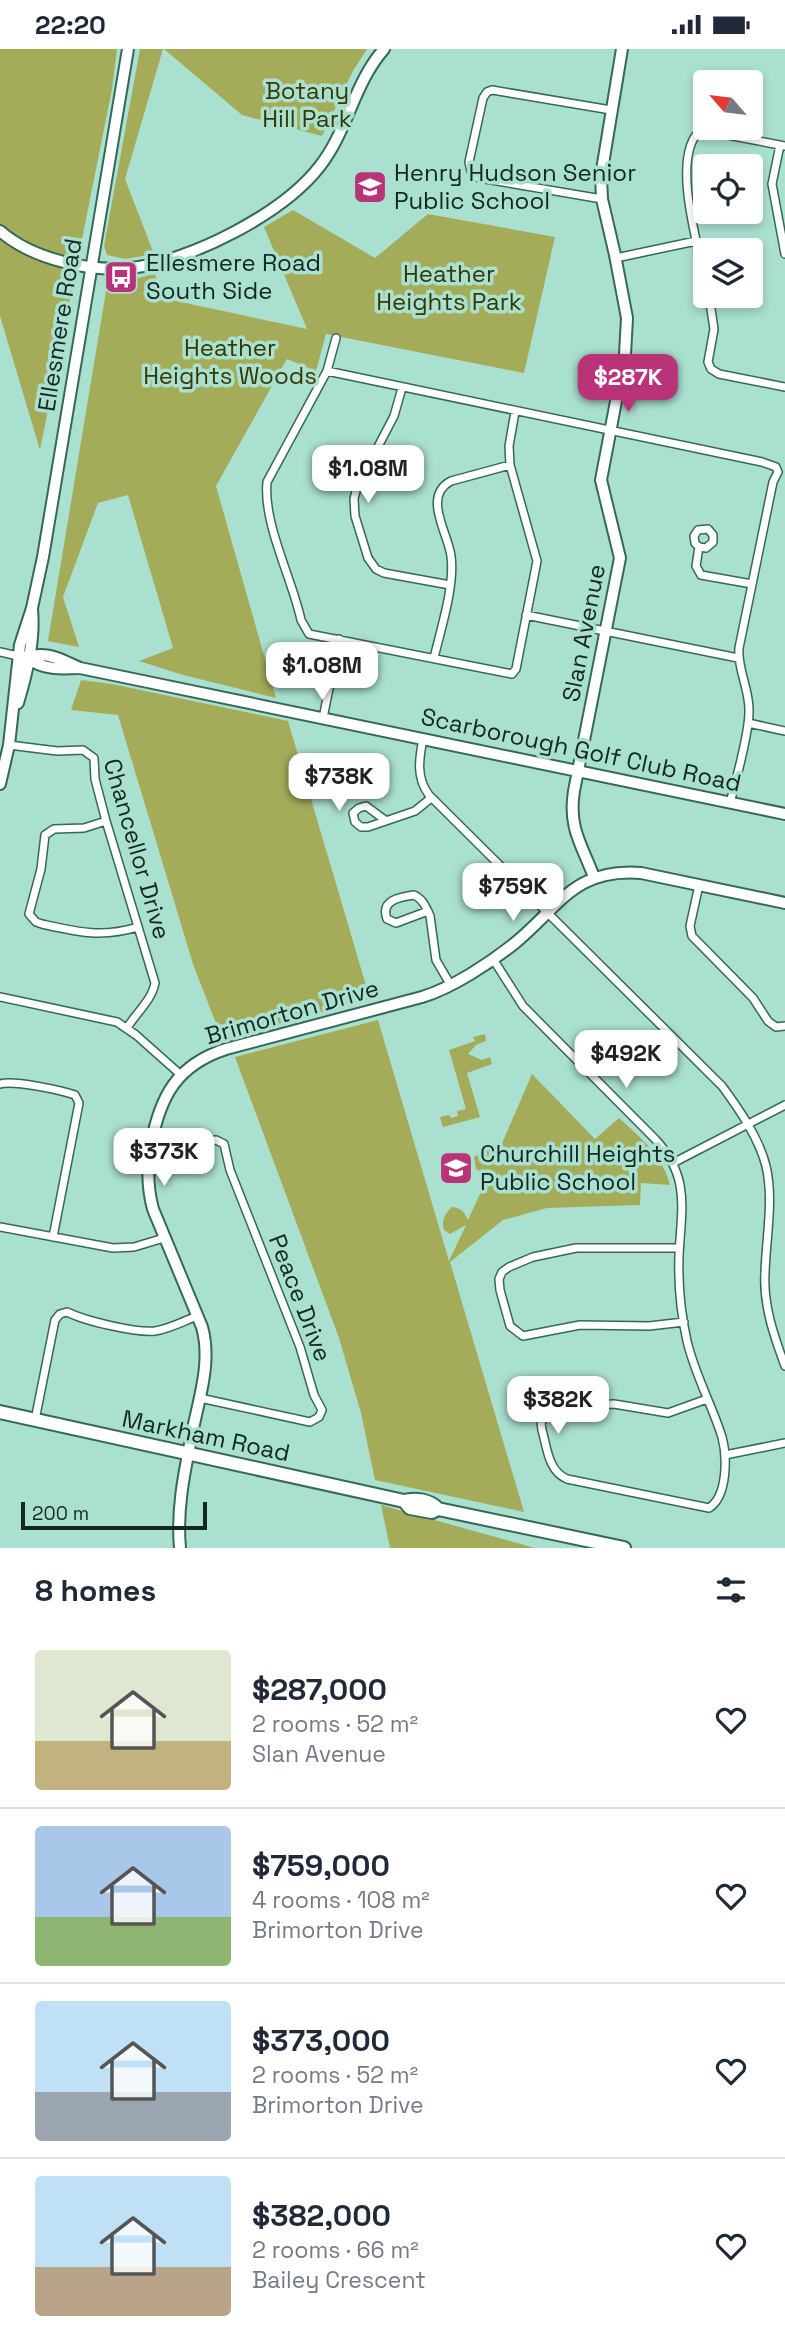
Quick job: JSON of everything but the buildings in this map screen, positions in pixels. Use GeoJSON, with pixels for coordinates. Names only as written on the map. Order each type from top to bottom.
{"type":"FeatureCollection","features":[{"type":"Feature","properties":{"kind":"main road","name":"Markham Road"},"geometry":{"type":"LineString","coordinates":[[0,1412],[404,1501],[410,1508],[432,1512],[438,1509],[494,1519],[621,1548]]}},
{"type":"Feature","properties":{"kind":"street","name":"Ellesmere Road"},"geometry":{"type":"LineString","coordinates":[[0,785],[11,726],[24,681],[23,657],[34,624],[32,608],[128,49]]}},
{"type":"Feature","properties":{"kind":"street"},"geometry":{"type":"LineString","coordinates":[[0,231],[19,246],[43,257],[91,266],[126,268],[164,261],[225,236],[272,209],[302,185],[320,166],[339,137],[371,66],[384,49]]}},
{"type":"Feature","properties":{"kind":"street","name":"Slan Avenue"},"geometry":{"type":"LineString","coordinates":[[594,877],[573,828],[571,814],[620,558],[601,479],[608,431],[625,354],[626,305],[602,199],[601,176],[622,49]]}},
{"type":"Feature","properties":{"kind":"street"},"geometry":{"type":"LineString","coordinates":[[602,199],[479,178],[471,171],[469,162],[483,98],[492,90],[611,110]]}},
{"type":"Feature","properties":{"kind":"street"},"geometry":{"type":"LineString","coordinates":[[695,238],[686,184],[690,150],[695,135],[701,130],[783,146],[772,184],[785,254]]}},
{"type":"Feature","properties":{"kind":"street"},"geometry":{"type":"LineString","coordinates":[[616,258],[693,242]]}},
{"type":"Feature","properties":{"kind":"street"},"geometry":{"type":"LineString","coordinates":[[711,308],[714,329],[708,362],[711,369],[719,374],[785,387]]}},
{"type":"Feature","properties":{"kind":"street"},"geometry":{"type":"LineString","coordinates":[[336,338],[327,371],[267,482],[266,496],[303,627],[309,634],[512,674],[516,669],[537,561],[510,465],[509,446],[515,412]]}},
{"type":"Feature","properties":{"kind":"street"},"geometry":{"type":"LineString","coordinates":[[327,371],[762,461],[776,467],[778,472],[773,482],[738,658],[748,698],[748,723],[730,803]]}},
{"type":"Feature","properties":{"kind":"street"},"geometry":{"type":"LineString","coordinates":[[402,388],[394,416],[355,494],[355,516],[368,558],[376,569],[384,573],[450,585]]}},
{"type":"Feature","properties":{"kind":"street"},"geometry":{"type":"LineString","coordinates":[[434,659],[453,569],[437,508],[438,496],[451,481],[510,465]]}},
{"type":"Feature","properties":{"kind":"street"},"geometry":{"type":"LineString","coordinates":[[699,547],[696,566],[701,575],[752,584]]}},
{"type":"Feature","properties":{"kind":"street"},"geometry":{"type":"LineString","coordinates":[[526,615],[738,658]]}},
{"type":"Feature","properties":{"kind":"street"},"geometry":{"type":"LineString","coordinates":[[323,718],[339,639]]}},
{"type":"Feature","properties":{"kind":"street"},"geometry":{"type":"LineString","coordinates":[[0,652],[23,657]]}},
{"type":"Feature","properties":{"kind":"street","name":"Scarborough Golf Club Road"},"geometry":{"type":"LineString","coordinates":[[23,657],[41,655],[61,659],[80,668],[785,814]]}},
{"type":"Feature","properties":{"kind":"street"},"geometry":{"type":"LineString","coordinates":[[748,723],[785,731]]}},
{"type":"Feature","properties":{"kind":"street"},"geometry":{"type":"LineString","coordinates":[[423,739],[419,767],[423,785],[431,798],[722,1086],[747,1124],[766,1165],[769,1191],[765,1280],[769,1317],[785,1366]]}},
{"type":"Feature","properties":{"kind":"street","name":"Chancellor Drive"},"geometry":{"type":"LineString","coordinates":[[9,745],[42,750],[88,751],[94,758],[95,779],[106,821],[155,983],[153,995],[139,1009],[127,1028]]}},
{"type":"Feature","properties":{"kind":"street"},"geometry":{"type":"LineString","coordinates":[[385,820],[415,811],[431,798]]}},
{"type":"Feature","properties":{"kind":"street"},"geometry":{"type":"LineString","coordinates":[[106,821],[84,828],[54,829],[45,835],[41,869],[29,914],[42,924],[82,933],[111,934],[138,927]]}},
{"type":"Feature","properties":{"kind":"street","name":"Brimorton Drive"},"geometry":{"type":"LineString","coordinates":[[180,1548],[178,1521],[206,1348],[197,1316],[148,1193],[148,1160],[164,1100],[181,1075],[205,1057],[226,1049],[442,990],[493,959],[513,944],[562,897],[594,877],[628,872],[654,875],[785,903]]}},
{"type":"Feature","properties":{"kind":"street"},"geometry":{"type":"LineString","coordinates":[[699,885],[690,926],[692,936],[753,998],[768,1021],[776,1027],[785,1026]]}},
{"type":"Feature","properties":{"kind":"street"},"geometry":{"type":"LineString","coordinates":[[428,911],[396,923],[387,919],[384,913],[386,906],[392,901],[414,895],[422,900],[428,911],[433,929],[436,960],[450,984]]}},
{"type":"Feature","properties":{"kind":"street"},"geometry":{"type":"LineString","coordinates":[[493,959],[523,1006],[656,1140],[673,1163],[683,1203],[679,1248],[684,1322],[694,1365],[722,1437],[725,1455],[719,1498],[712,1506],[701,1507],[561,1476],[550,1461],[541,1423],[546,1414],[614,1404],[668,1413],[707,1399]]}},
{"type":"Feature","properties":{"kind":"street"},"geometry":{"type":"LineString","coordinates":[[0,997],[101,1017],[127,1028],[181,1075]]}},
{"type":"Feature","properties":{"kind":"street"},"geometry":{"type":"LineString","coordinates":[[0,1084],[10,1082],[65,1091],[75,1095],[79,1103],[53,1237]]}},
{"type":"Feature","properties":{"kind":"street"},"geometry":{"type":"LineString","coordinates":[[673,1163],[785,1105]]}},
{"type":"Feature","properties":{"kind":"street","name":"Peace Drive"},"geometry":{"type":"LineString","coordinates":[[152,1138],[190,1143],[216,1140],[224,1144],[230,1170],[300,1347],[314,1395],[322,1410],[319,1417],[310,1422],[200,1398]]}},
{"type":"Feature","properties":{"kind":"street"},"geometry":{"type":"LineString","coordinates":[[0,1227],[113,1248],[134,1247],[164,1238]]}},
{"type":"Feature","properties":{"kind":"street"},"geometry":{"type":"LineString","coordinates":[[679,1248],[593,1247],[563,1250],[533,1257],[509,1267],[502,1272],[499,1279],[510,1326],[523,1336],[580,1325],[649,1326],[684,1322]]}},
{"type":"Feature","properties":{"kind":"street"},"geometry":{"type":"LineString","coordinates":[[35,1420],[55,1320],[60,1314],[67,1312],[79,1318],[141,1331],[156,1331],[197,1316]]}},
{"type":"Feature","properties":{"kind":"street"},"geometry":{"type":"LineString","coordinates":[[725,1455],[785,1443]]}},
{"type":"Feature","properties":{"kind":"green space"},"geometry":{"type":"Polygon","coordinates":[[[0,49],[117,49],[112,89],[40,450],[0,316],[0,49]]]}},
{"type":"Feature","properties":{"kind":"green space"},"geometry":{"type":"Polygon","coordinates":[[[140,49],[163,49],[125,179],[154,254],[125,259],[107,255],[104,246],[140,49]]]}},
{"type":"Feature","properties":{"kind":"green space","name":"Botany Hill Park"},"geometry":{"type":"Polygon","coordinates":[[[164,49],[367,49],[353,71],[322,136],[242,115],[164,49]]]}},
{"type":"Feature","properties":{"kind":"green space"},"geometry":{"type":"Polygon","coordinates":[[[293,210],[375,258],[428,214],[555,237],[524,373],[326,334],[316,371],[287,359],[216,486],[276,698],[139,661],[173,648],[128,495],[98,503],[63,597],[79,647],[48,641],[108,279],[133,279],[155,274],[162,298],[307,329],[264,227],[293,210]]]}},
{"type":"Feature","properties":{"kind":"green space"},"geometry":{"type":"Polygon","coordinates":[[[81,680],[288,721],[370,999],[222,1039],[193,964],[118,715],[71,710],[81,680]]]}},
{"type":"Feature","properties":{"kind":"green space"},"geometry":{"type":"Polygon","coordinates":[[[378,1020],[449,1261],[466,1225],[450,1234],[444,1230],[444,1217],[452,1207],[461,1210],[468,1220],[490,1172],[476,1169],[474,1157],[487,1149],[493,1152],[494,1162],[532,1074],[595,1139],[619,1118],[656,1156],[670,1185],[641,1183],[640,1205],[547,1208],[503,1220],[450,1262],[524,1512],[375,1480],[361,1413],[339,1338],[235,1057],[378,1020]]]}},
{"type":"Feature","properties":{"kind":"green space"},"geometry":{"type":"Polygon","coordinates":[[[485,1034],[486,1041],[476,1045],[468,1054],[482,1060],[490,1057],[492,1064],[467,1073],[480,1117],[443,1127],[440,1117],[458,1116],[457,1111],[466,1109],[449,1050],[475,1041],[473,1037],[485,1034]]]}},
{"type":"Feature","properties":{"kind":"green space"},"geometry":{"type":"Polygon","coordinates":[[[381,1505],[535,1548],[390,1548],[381,1505]]]}},
{"type":"Feature","properties":{"kind":"place","name":"Henry Hudson Senior Public School"},"geometry":{"type":"Point","coordinates":[370,187]}},
{"type":"Feature","properties":{"kind":"place","name":"Ellesmere Road South Side"},"geometry":{"type":"Point","coordinates":[121,277]}},
{"type":"Feature","properties":{"kind":"place","name":"Churchill Heights Public School"},"geometry":{"type":"Point","coordinates":[456,1168]}},
{"type":"Feature","properties":{"kind":"park label","name":"Heather Heights Park"},"geometry":{"type":"Point","coordinates":[449,288]}},
{"type":"Feature","properties":{"kind":"park label","name":"Heather Heights Woods"},"geometry":{"type":"Point","coordinates":[230,362]}}]}
